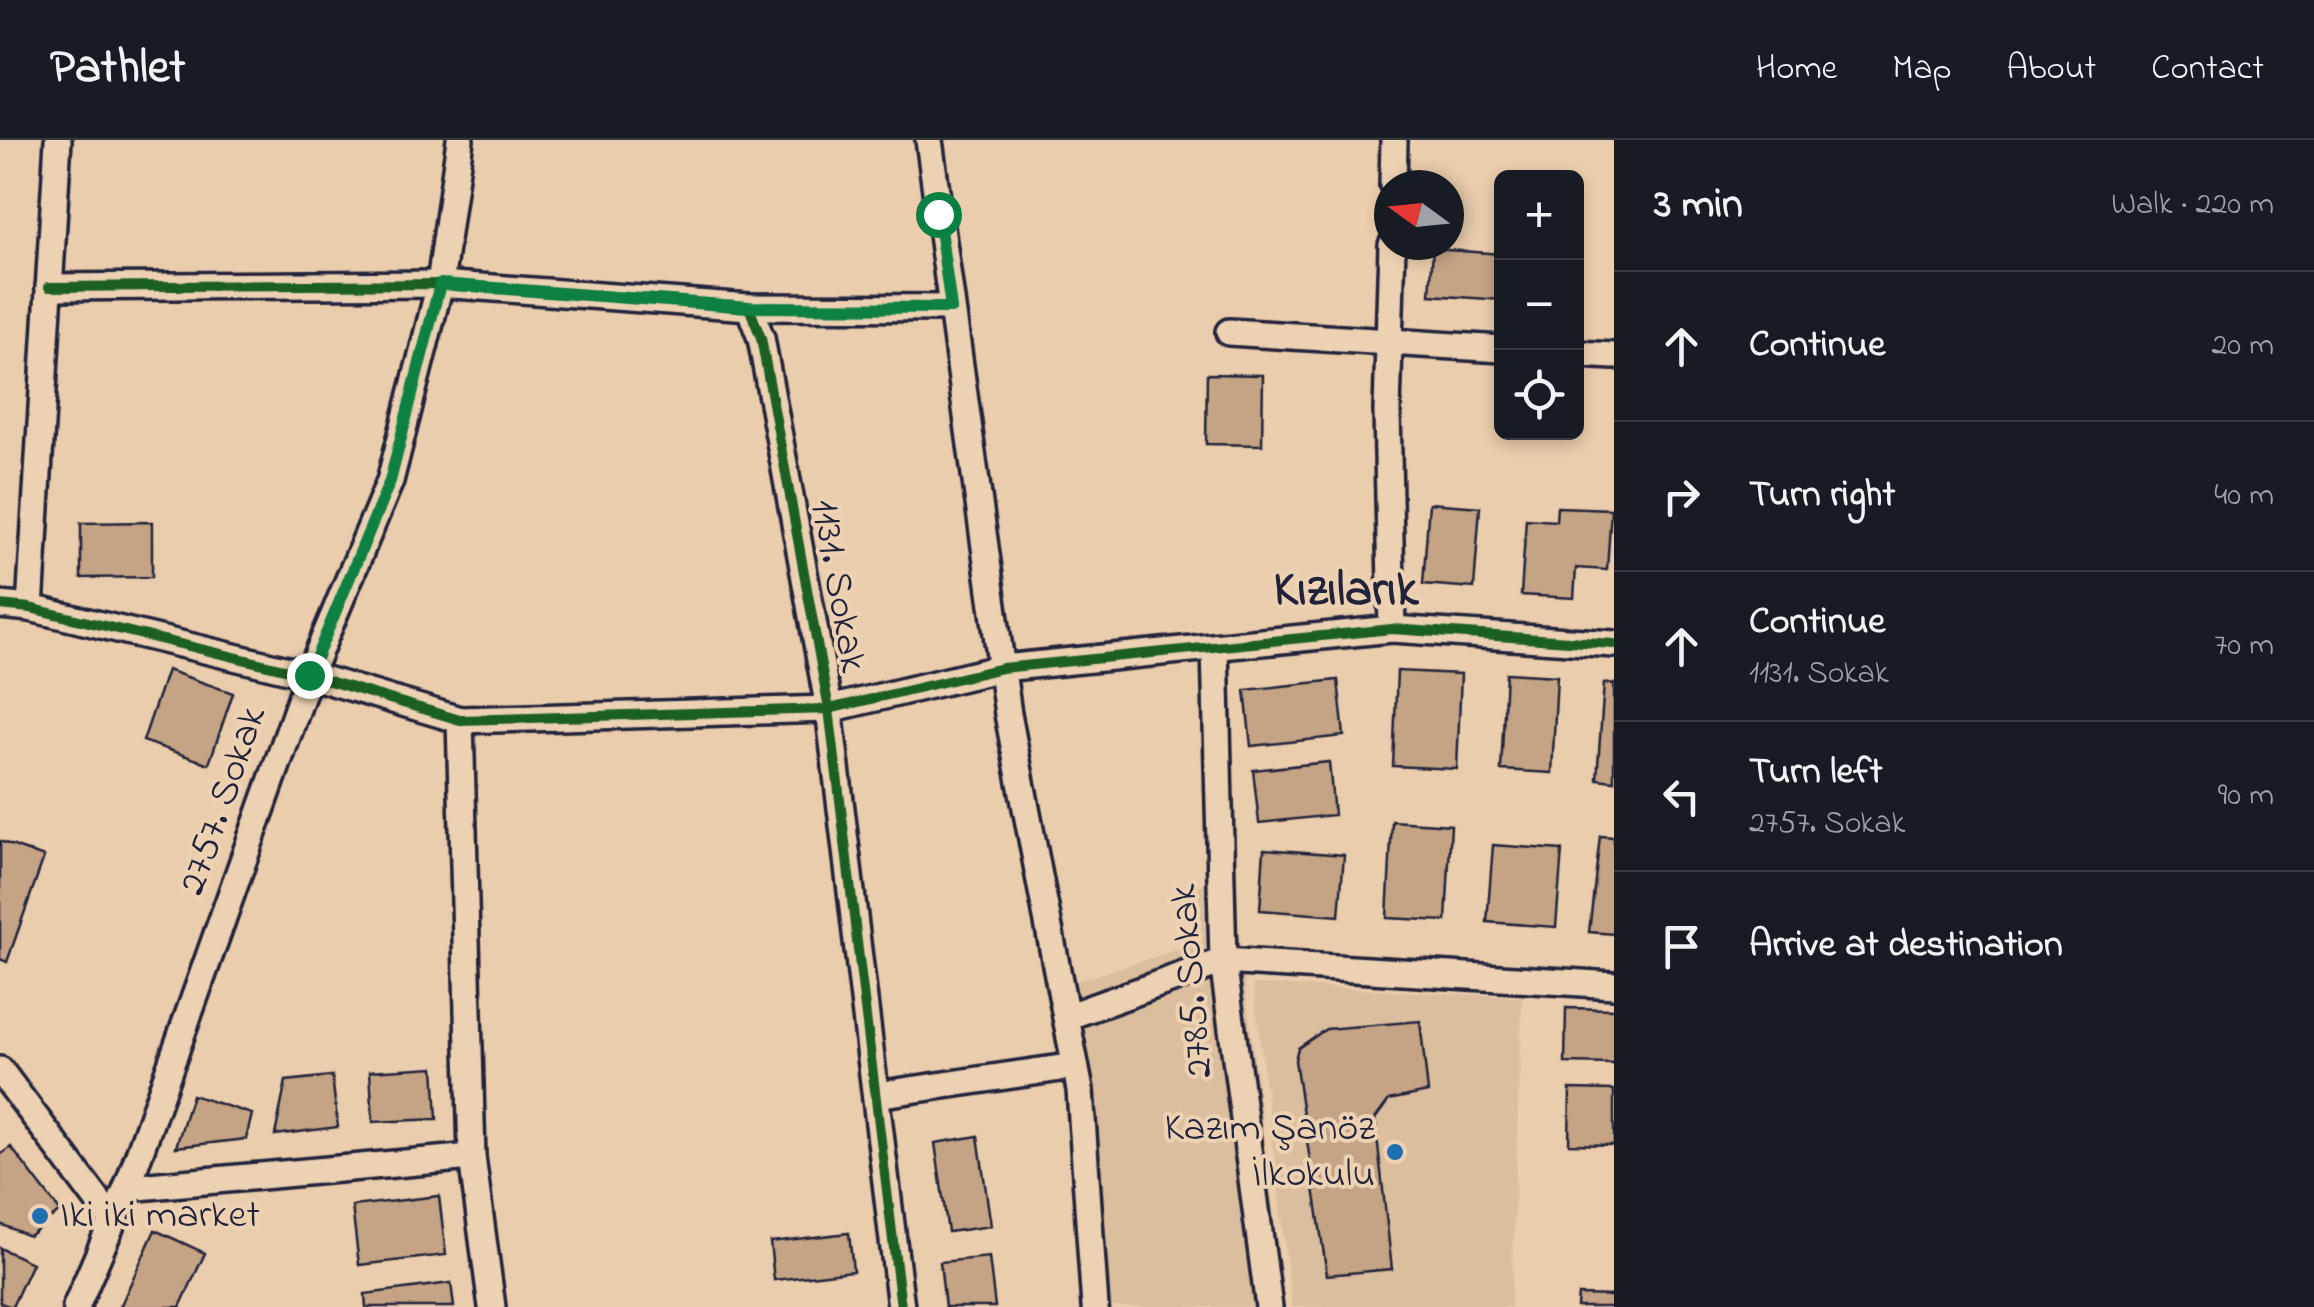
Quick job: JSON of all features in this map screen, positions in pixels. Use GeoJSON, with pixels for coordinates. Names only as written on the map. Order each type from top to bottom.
{"type":"FeatureCollection","features":[{"type":"Feature","properties":{"kind":"street"},"geometry":{"type":"LineString","coordinates":[[30,608],[58,140]]}},
{"type":"Feature","properties":{"kind":"street","name":"2757. Sokak"},"geometry":{"type":"LineString","coordinates":[[76,1307],[128,1188],[309,675],[390,481],[440,284],[460,140]]}},
{"type":"Feature","properties":{"kind":"street"},"geometry":{"type":"LineString","coordinates":[[930,140],[1002,668],[1080,1090],[1096,1307]]}},
{"type":"Feature","properties":{"kind":"street"},"geometry":{"type":"LineString","coordinates":[[1393,170],[1394,140]]}},
{"type":"Feature","properties":{"kind":"street"},"geometry":{"type":"LineString","coordinates":[[1392,260],[1387,412],[1392,630]]}},
{"type":"Feature","properties":{"kind":"street"},"geometry":{"type":"LineString","coordinates":[[49,287],[440,284],[749,307],[951,308]]}},
{"type":"Feature","properties":{"kind":"street","name":"1131. Sokak"},"geometry":{"type":"LineString","coordinates":[[749,307],[762,338],[829,709],[901,1307]]}},
{"type":"Feature","properties":{"kind":"street"},"geometry":{"type":"LineString","coordinates":[[1230,332],[1494,349]]}},
{"type":"Feature","properties":{"kind":"street"},"geometry":{"type":"LineString","coordinates":[[1584,354],[1614,356]]}},
{"type":"Feature","properties":{"kind":"street"},"geometry":{"type":"LineString","coordinates":[[0,606],[30,608],[309,675],[460,720],[829,709],[1002,668],[1392,630],[1614,644]]}},
{"type":"Feature","properties":{"kind":"street","name":"2785. Sokak"},"geometry":{"type":"LineString","coordinates":[[1215,647],[1223,962],[1269,1307]]}},
{"type":"Feature","properties":{"kind":"street"},"geometry":{"type":"LineString","coordinates":[[460,720],[472,1158],[492,1307]]}},
{"type":"Feature","properties":{"kind":"street"},"geometry":{"type":"LineString","coordinates":[[1066,1017],[1223,962],[1614,984]]}},
{"type":"Feature","properties":{"kind":"street"},"geometry":{"type":"LineString","coordinates":[[876,1095],[1076,1066]]}},
{"type":"Feature","properties":{"kind":"street"},"geometry":{"type":"LineString","coordinates":[[0,1070],[113,1222]]}},
{"type":"Feature","properties":{"kind":"street"},"geometry":{"type":"LineString","coordinates":[[128,1188],[472,1158]]}},
{"type":"Feature","properties":{"kind":"shaded area"},"geometry":{"type":"Polygon","coordinates":[[[1232,879],[1285,1307],[1109,1307],[1077,981],[1202,942],[1197,886],[1232,879]]]}},
{"type":"Feature","properties":{"kind":"shaded area","name":"Kazım Şanöz İlkokulu"},"geometry":{"type":"Polygon","coordinates":[[[1253,984],[1522,997],[1511,1307],[1292,1307],[1253,984]]]}},
{"type":"Feature","properties":{"kind":"building"},"geometry":{"type":"Polygon","coordinates":[[[1464,251],[1494,253],[1494,299],[1430,295],[1432,260],[1464,260],[1464,251]]]}},
{"type":"Feature","properties":{"kind":"building"},"geometry":{"type":"Polygon","coordinates":[[[1207,374],[1263,375],[1262,445],[1206,444],[1207,374]]]}},
{"type":"Feature","properties":{"kind":"building"},"geometry":{"type":"Polygon","coordinates":[[[1429,503],[1480,507],[1474,588],[1423,584],[1429,503]]]}},
{"type":"Feature","properties":{"kind":"building"},"geometry":{"type":"Polygon","coordinates":[[[1557,507],[1611,509],[1607,570],[1576,568],[1574,598],[1521,595],[1526,519],[1556,521],[1557,507]]]}},
{"type":"Feature","properties":{"kind":"building"},"geometry":{"type":"Polygon","coordinates":[[[152,522],[152,577],[81,578],[81,523],[152,522]]]}},
{"type":"Feature","properties":{"kind":"building"},"geometry":{"type":"Polygon","coordinates":[[[167,670],[233,693],[209,764],[143,741],[167,670]]]}},
{"type":"Feature","properties":{"kind":"building"},"geometry":{"type":"Polygon","coordinates":[[[1397,671],[1461,674],[1457,769],[1393,766],[1397,671]]]}},
{"type":"Feature","properties":{"kind":"building"},"geometry":{"type":"Polygon","coordinates":[[[1506,673],[1557,676],[1552,773],[1501,770],[1506,673]]]}},
{"type":"Feature","properties":{"kind":"building"},"geometry":{"type":"Polygon","coordinates":[[[1338,680],[1344,736],[1251,746],[1245,690],[1338,680]]]}},
{"type":"Feature","properties":{"kind":"building"},"geometry":{"type":"Polygon","coordinates":[[[1604,683],[1614,684],[1614,781],[1597,779],[1604,683]]]}},
{"type":"Feature","properties":{"kind":"building"},"geometry":{"type":"Polygon","coordinates":[[[1329,762],[1334,815],[1259,823],[1253,770],[1329,762]]]}},
{"type":"Feature","properties":{"kind":"building"},"geometry":{"type":"Polygon","coordinates":[[[1392,821],[1451,825],[1446,921],[1387,918],[1392,821]]]}},
{"type":"Feature","properties":{"kind":"building"},"geometry":{"type":"Polygon","coordinates":[[[1600,836],[1614,837],[1614,934],[1589,932],[1600,836]]]}},
{"type":"Feature","properties":{"kind":"building"},"geometry":{"type":"Polygon","coordinates":[[[0,841],[44,857],[7,962],[0,959],[0,841]]]}},
{"type":"Feature","properties":{"kind":"building"},"geometry":{"type":"Polygon","coordinates":[[[1493,845],[1562,850],[1556,927],[1487,922],[1493,845]]]}},
{"type":"Feature","properties":{"kind":"building"},"geometry":{"type":"Polygon","coordinates":[[[1264,849],[1344,855],[1339,916],[1260,910],[1264,849]]]}},
{"type":"Feature","properties":{"kind":"building"},"geometry":{"type":"Polygon","coordinates":[[[1566,1008],[1614,1009],[1614,1064],[1565,1063],[1566,1008]]]}},
{"type":"Feature","properties":{"kind":"building"},"geometry":{"type":"Polygon","coordinates":[[[1420,1021],[1428,1092],[1389,1100],[1375,1119],[1392,1269],[1327,1275],[1295,1060],[1298,1048],[1326,1029],[1420,1021]]]}},
{"type":"Feature","properties":{"kind":"building"},"geometry":{"type":"Polygon","coordinates":[[[434,1067],[437,1119],[373,1122],[370,1071],[434,1067]]]}},
{"type":"Feature","properties":{"kind":"building"},"geometry":{"type":"Polygon","coordinates":[[[332,1076],[338,1127],[275,1135],[286,1081],[332,1076]]]}},
{"type":"Feature","properties":{"kind":"building"},"geometry":{"type":"Polygon","coordinates":[[[1570,1089],[1614,1090],[1614,1145],[1569,1144],[1570,1089]]]}},
{"type":"Feature","properties":{"kind":"building"},"geometry":{"type":"Polygon","coordinates":[[[192,1095],[252,1114],[246,1139],[176,1147],[192,1095]]]}},
{"type":"Feature","properties":{"kind":"building"},"geometry":{"type":"Polygon","coordinates":[[[978,1136],[991,1226],[948,1232],[935,1143],[978,1136]]]}},
{"type":"Feature","properties":{"kind":"building"},"geometry":{"type":"Polygon","coordinates":[[[11,1147],[60,1211],[29,1236],[0,1224],[0,1155],[11,1147]]]}},
{"type":"Feature","properties":{"kind":"building"},"geometry":{"type":"Polygon","coordinates":[[[439,1196],[446,1255],[359,1265],[352,1206],[439,1196]]]}},
{"type":"Feature","properties":{"kind":"building"},"geometry":{"type":"Polygon","coordinates":[[[155,1230],[205,1253],[180,1307],[120,1307],[155,1230]]]}},
{"type":"Feature","properties":{"kind":"building"},"geometry":{"type":"Polygon","coordinates":[[[849,1233],[853,1271],[774,1280],[770,1242],[849,1233]]]}},
{"type":"Feature","properties":{"kind":"building"},"geometry":{"type":"Polygon","coordinates":[[[0,1248],[32,1263],[12,1307],[0,1303],[0,1248]]]}},
{"type":"Feature","properties":{"kind":"building"},"geometry":{"type":"Polygon","coordinates":[[[989,1257],[995,1307],[945,1307],[940,1262],[989,1257]]]}},
{"type":"Feature","properties":{"kind":"building"},"geometry":{"type":"Polygon","coordinates":[[[451,1283],[454,1307],[366,1307],[365,1294],[451,1283]]]}},
{"type":"Feature","properties":{"kind":"building"},"geometry":{"type":"Polygon","coordinates":[[[1578,1295],[1614,1296],[1614,1307],[1577,1307],[1578,1295]]]}},
{"type":"Feature","properties":{"kind":"cycle path"},"geometry":{"type":"LineString","coordinates":[[49,287],[440,284],[749,307],[761,338],[829,709],[901,1307]]}},
{"type":"Feature","properties":{"kind":"cycle path"},"geometry":{"type":"LineString","coordinates":[[0,605],[30,608],[309,675],[460,720],[829,709],[1002,668],[1392,629],[1614,644]]}},
{"type":"Feature","properties":{"kind":"place","name":"Kazım Şanöz İlkokulu"},"geometry":{"type":"Point","coordinates":[1395,1152]}},
{"type":"Feature","properties":{"kind":"place","name":"Iki iki market"},"geometry":{"type":"Point","coordinates":[40,1216]}},
{"type":"Feature","properties":{"kind":"district","name":"Kızılarık"},"geometry":{"type":"Point","coordinates":[1346,591]}},
{"type":"Feature","properties":{"kind":"route"},"geometry":{"type":"LineString","coordinates":[[309,675],[390,481],[440,284],[749,307],[951,308],[938,214]]}}]}
